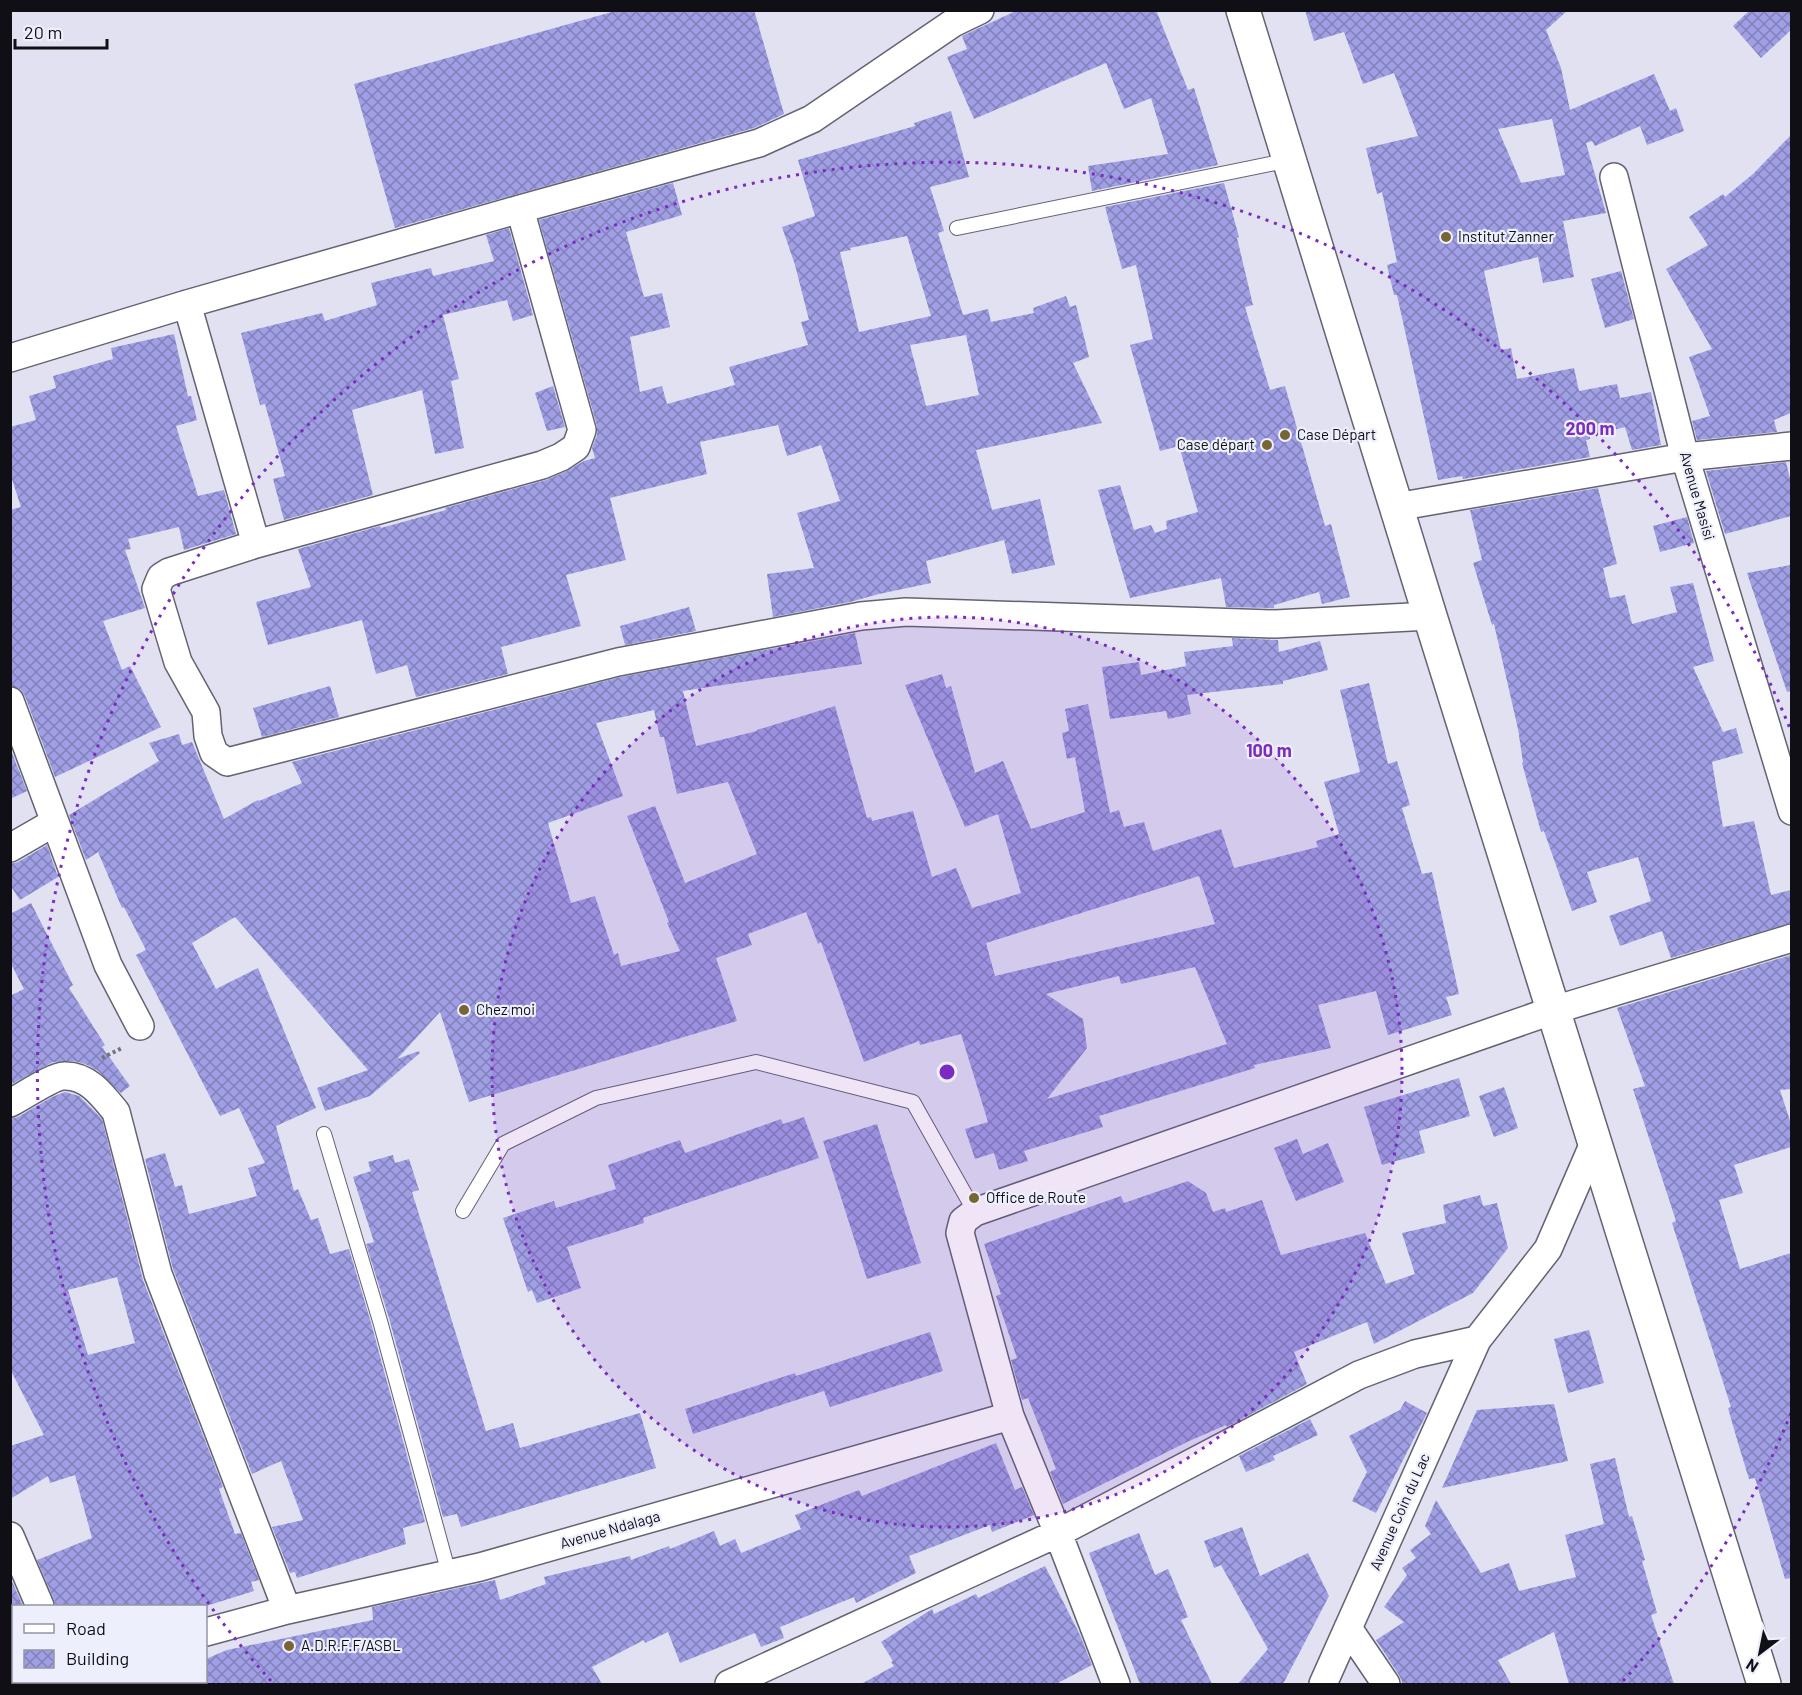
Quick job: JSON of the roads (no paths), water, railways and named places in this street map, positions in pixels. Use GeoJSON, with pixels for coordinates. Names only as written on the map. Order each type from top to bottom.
{"type":"FeatureCollection","features":[{"type":"Feature","properties":{"kind":"highway"},"geometry":{"type":"LineString","coordinates":[[1243,10],[1764,1684]]}},
{"type":"Feature","properties":{"kind":"street"},"geometry":{"type":"LineString","coordinates":[[10,358],[187,304],[759,143],[812,119],[953,23],[980,10]]}},
{"type":"Feature","properties":{"kind":"street","name":"Avenue Masisi"},"geometry":{"type":"LineString","coordinates":[[1614,177],[1685,457],[1791,811]]}},
{"type":"Feature","properties":{"kind":"street"},"geometry":{"type":"LineString","coordinates":[[520,209],[582,430],[576,447],[561,457],[542,465],[256,544],[169,572],[161,577],[156,589],[178,662],[206,712],[208,736],[214,753],[227,762],[618,662],[861,616],[906,612],[1275,624],[1430,616]]}},
{"type":"Feature","properties":{"kind":"street"},"geometry":{"type":"LineString","coordinates":[[187,304],[256,544]]}},
{"type":"Feature","properties":{"kind":"street"},"geometry":{"type":"LineString","coordinates":[[1396,507],[1685,457],[1791,446]]}},
{"type":"Feature","properties":{"kind":"street"},"geometry":{"type":"LineString","coordinates":[[10,701],[108,964],[140,1026]]}},
{"type":"Feature","properties":{"kind":"street"},"geometry":{"type":"LineString","coordinates":[[10,848],[55,822]]}},
{"type":"Feature","properties":{"kind":"street"},"geometry":{"type":"LineString","coordinates":[[1116,1684],[1010,1416],[960,1233],[963,1221],[975,1212],[1554,1010],[1791,938]]}},
{"type":"Feature","properties":{"kind":"street"},"geometry":{"type":"LineString","coordinates":[[10,1103],[63,1075],[84,1080],[100,1093],[116,1113],[158,1274],[287,1610]]}},
{"type":"Feature","properties":{"kind":"street","name":"Avenue Coin du Lac"},"geometry":{"type":"LineString","coordinates":[[1323,1684],[1477,1340],[1548,1249],[1594,1143]]}},
{"type":"Feature","properties":{"kind":"street"},"geometry":{"type":"LineString","coordinates":[[729,1684],[1058,1533],[1359,1375],[1415,1354],[1477,1340]]}},
{"type":"Feature","properties":{"kind":"street","name":"Avenue Ndalaga"},"geometry":{"type":"LineString","coordinates":[[207,1632],[287,1610],[480,1567],[1010,1416]]}},
{"type":"Feature","properties":{"kind":"street"},"geometry":{"type":"LineString","coordinates":[[10,1536],[40,1605]]}},
{"type":"Feature","properties":{"kind":"street"},"geometry":{"type":"LineString","coordinates":[[1348,1628],[1386,1684]]}},
{"type":"Feature","properties":{"kind":"lane"},"geometry":{"type":"LineString","coordinates":[[957,228],[1290,160]]}},
{"type":"Feature","properties":{"kind":"lane"},"geometry":{"type":"LineString","coordinates":[[463,1211],[503,1144],[596,1098],[756,1062],[913,1102],[975,1212]]}},
{"type":"Feature","properties":{"kind":"lane"},"geometry":{"type":"LineString","coordinates":[[324,1134],[380,1321],[449,1574]]}},
{"type":"Feature","properties":{"kind":"place","name":"Institut Zanner"},"geometry":{"type":"Point","coordinates":[1446,237]}},
{"type":"Feature","properties":{"kind":"place","name":"Case Départ"},"geometry":{"type":"Point","coordinates":[1285,435]}},
{"type":"Feature","properties":{"kind":"place","name":"Case départ"},"geometry":{"type":"Point","coordinates":[1267,445]}},
{"type":"Feature","properties":{"kind":"place","name":"Chez moi"},"geometry":{"type":"Point","coordinates":[464,1010]}},
{"type":"Feature","properties":{"kind":"place","name":"Office de Route"},"geometry":{"type":"Point","coordinates":[974,1198]}},
{"type":"Feature","properties":{"kind":"place","name":"A.D.R.F.F/ASBL"},"geometry":{"type":"Point","coordinates":[289,1646]}}]}
